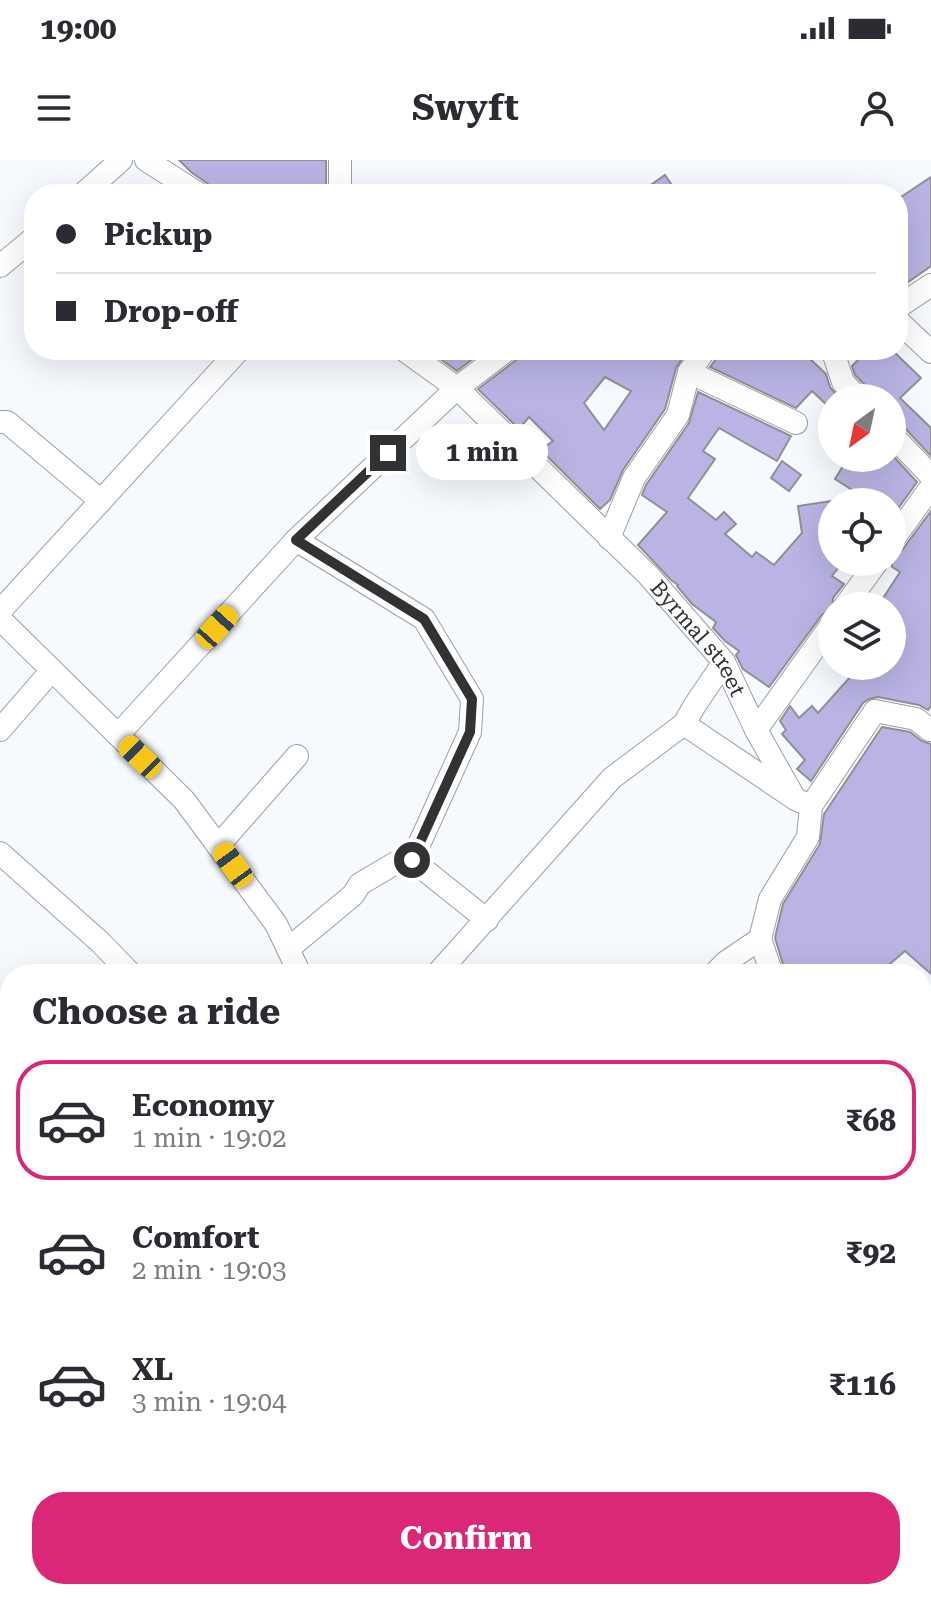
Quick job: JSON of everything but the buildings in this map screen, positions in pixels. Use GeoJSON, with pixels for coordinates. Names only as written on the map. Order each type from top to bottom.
{"type":"FeatureCollection","features":[{"type":"Feature","properties":{"kind":"street"},"geometry":{"type":"LineString","coordinates":[[94,184],[121,160]]}},
{"type":"Feature","properties":{"kind":"street"},"geometry":{"type":"LineString","coordinates":[[146,160],[183,184]]}},
{"type":"Feature","properties":{"kind":"street"},"geometry":{"type":"LineString","coordinates":[[340,160],[340,184]]}},
{"type":"Feature","properties":{"kind":"street"},"geometry":{"type":"LineString","coordinates":[[0,266],[24,246]]}},
{"type":"Feature","properties":{"kind":"street"},"geometry":{"type":"LineString","coordinates":[[908,300],[931,285]]}},
{"type":"Feature","properties":{"kind":"street"},"geometry":{"type":"LineString","coordinates":[[908,330],[931,352]]}},
{"type":"Feature","properties":{"kind":"street"},"geometry":{"type":"LineString","coordinates":[[0,611],[230,360]]}},
{"type":"Feature","properties":{"kind":"street","name":"Byrmal street"},"geometry":{"type":"LineString","coordinates":[[418,360],[457,388],[649,576],[724,662],[756,730],[803,802]]}},
{"type":"Feature","properties":{"kind":"street"},"geometry":{"type":"LineString","coordinates":[[118,735],[296,540],[457,388],[494,360]]}},
{"type":"Feature","properties":{"kind":"street"},"geometry":{"type":"LineString","coordinates":[[609,538],[634,478],[678,415],[689,372],[698,360]]}},
{"type":"Feature","properties":{"kind":"street"},"geometry":{"type":"LineString","coordinates":[[836,360],[845,384]]}},
{"type":"Feature","properties":{"kind":"street"},"geometry":{"type":"LineString","coordinates":[[689,372],[796,423]]}},
{"type":"Feature","properties":{"kind":"street"},"geometry":{"type":"LineString","coordinates":[[0,422],[7,422],[101,501]]}},
{"type":"Feature","properties":{"kind":"street"},"geometry":{"type":"LineString","coordinates":[[906,450],[931,476]]}},
{"type":"Feature","properties":{"kind":"street"},"geometry":{"type":"LineString","coordinates":[[906,522],[931,487]]}},
{"type":"Feature","properties":{"kind":"street"},"geometry":{"type":"LineString","coordinates":[[296,540],[424,619],[472,699],[470,732],[412,860]]}},
{"type":"Feature","properties":{"kind":"street"},"geometry":{"type":"LineString","coordinates":[[0,619],[184,800],[276,924],[295,964]]}},
{"type":"Feature","properties":{"kind":"street"},"geometry":{"type":"LineString","coordinates":[[756,730],[818,644]]}},
{"type":"Feature","properties":{"kind":"street"},"geometry":{"type":"LineString","coordinates":[[446,964],[612,778],[684,724],[724,662]]}},
{"type":"Feature","properties":{"kind":"street"},"geometry":{"type":"LineString","coordinates":[[0,730],[52,670]]}},
{"type":"Feature","properties":{"kind":"street"},"geometry":{"type":"LineString","coordinates":[[769,964],[760,939],[770,899],[808,837],[803,802],[875,711],[916,719],[931,730]]}},
{"type":"Feature","properties":{"kind":"street"},"geometry":{"type":"LineString","coordinates":[[684,724],[803,802]]}},
{"type":"Feature","properties":{"kind":"street"},"geometry":{"type":"LineString","coordinates":[[218,846],[297,756]]}},
{"type":"Feature","properties":{"kind":"street"},"geometry":{"type":"LineString","coordinates":[[0,853],[121,964]]}},
{"type":"Feature","properties":{"kind":"street"},"geometry":{"type":"LineString","coordinates":[[288,949],[353,895],[360,884],[404,858],[412,860],[487,920]]}},
{"type":"Feature","properties":{"kind":"street"},"geometry":{"type":"LineString","coordinates":[[724,964],[760,939]]}},
{"type":"Feature","properties":{"kind":"route"},"geometry":{"type":"LineString","coordinates":[[388,453],[296,540],[424,619],[472,699],[470,732],[412,860]]}}]}
